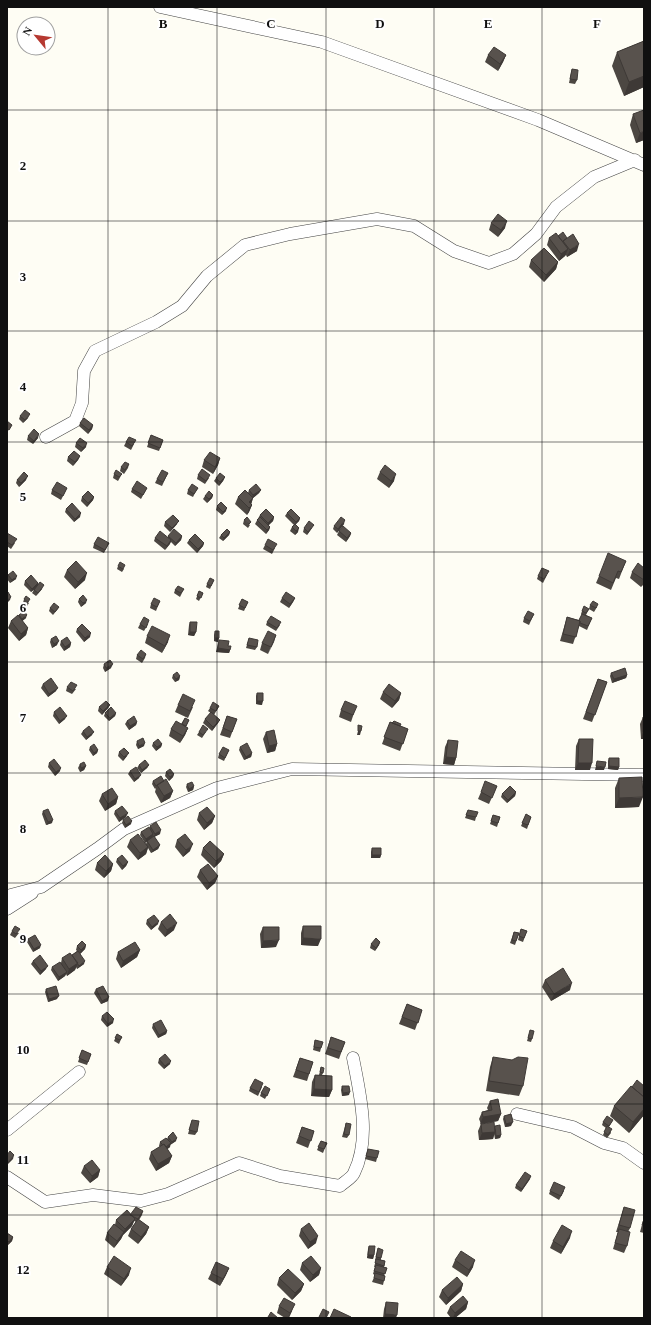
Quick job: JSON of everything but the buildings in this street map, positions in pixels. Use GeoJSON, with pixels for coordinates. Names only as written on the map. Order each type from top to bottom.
{"type":"FeatureCollection","features":[{"type":"Feature","properties":{"kind":"street"},"geometry":{"type":"LineString","coordinates":[[160,7],[322,42],[538,120],[640,162]]}},
{"type":"Feature","properties":{"kind":"street"},"geometry":{"type":"LineString","coordinates":[[46,437],[75,421],[82,403],[84,371],[95,351],[144,328],[182,306],[207,276],[245,244],[290,234],[377,219],[414,226],[454,251],[489,263],[513,254],[536,234],[556,207],[594,177],[640,162]]}},
{"type":"Feature","properties":{"kind":"street"},"geometry":{"type":"LineString","coordinates":[[7,909],[97,849],[124,829],[217,788],[292,769],[644,775]]}},
{"type":"Feature","properties":{"kind":"street"},"geometry":{"type":"LineString","coordinates":[[7,896],[41,887]]}},
{"type":"Feature","properties":{"kind":"street"},"geometry":{"type":"LineString","coordinates":[[7,1177],[45,1202],[93,1195],[141,1201],[168,1194],[239,1163],[280,1176],[340,1186],[354,1174],[363,1142],[360,1095],[352,1058]]}},
{"type":"Feature","properties":{"kind":"street"},"geometry":{"type":"LineString","coordinates":[[7,1130],[79,1072]]}},
{"type":"Feature","properties":{"kind":"street"},"geometry":{"type":"LineString","coordinates":[[517,1114],[573,1127],[604,1143],[623,1148],[644,1163]]}}]}
